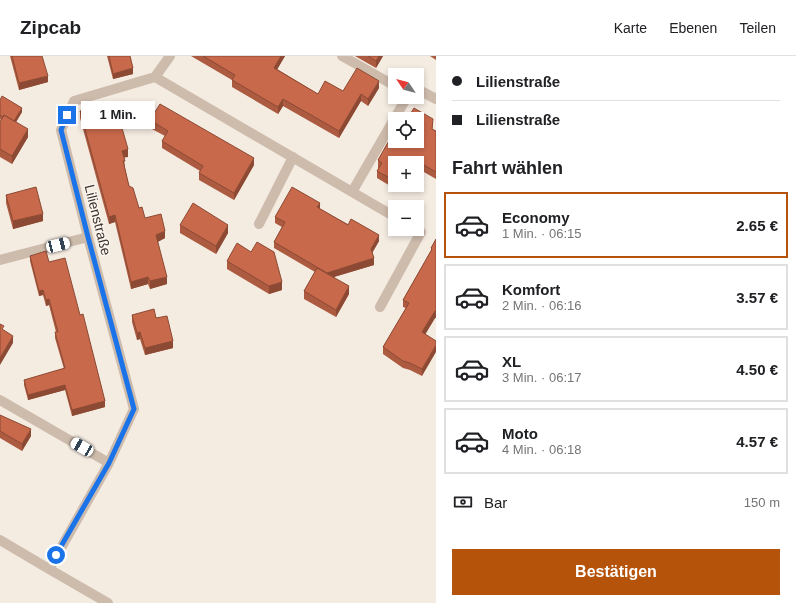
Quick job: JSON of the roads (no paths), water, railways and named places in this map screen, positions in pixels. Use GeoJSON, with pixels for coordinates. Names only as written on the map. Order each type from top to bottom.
{"type":"FeatureCollection","features":[{"type":"Feature","properties":{"kind":"street"},"geometry":{"type":"LineString","coordinates":[[170,56],[155,77],[388,213]]}},
{"type":"Feature","properties":{"kind":"street"},"geometry":{"type":"LineString","coordinates":[[342,56],[388,82]]}},
{"type":"Feature","properties":{"kind":"street","name":"Lilienstraße"},"geometry":{"type":"LineString","coordinates":[[49,568],[109,463],[134,409],[61,130],[74,101],[155,77]]}},
{"type":"Feature","properties":{"kind":"street"},"geometry":{"type":"LineString","coordinates":[[424,93],[436,100]]}},
{"type":"Feature","properties":{"kind":"street"},"geometry":{"type":"LineString","coordinates":[[352,192],[403,104]]}},
{"type":"Feature","properties":{"kind":"street"},"geometry":{"type":"LineString","coordinates":[[259,224],[293,157]]}},
{"type":"Feature","properties":{"kind":"street"},"geometry":{"type":"LineString","coordinates":[[380,307],[419,236]]}},
{"type":"Feature","properties":{"kind":"street"},"geometry":{"type":"LineString","coordinates":[[0,260],[88,237]]}},
{"type":"Feature","properties":{"kind":"street"},"geometry":{"type":"LineString","coordinates":[[0,400],[109,463]]}},
{"type":"Feature","properties":{"kind":"street"},"geometry":{"type":"LineString","coordinates":[[0,540],[108,603]]}}]}
